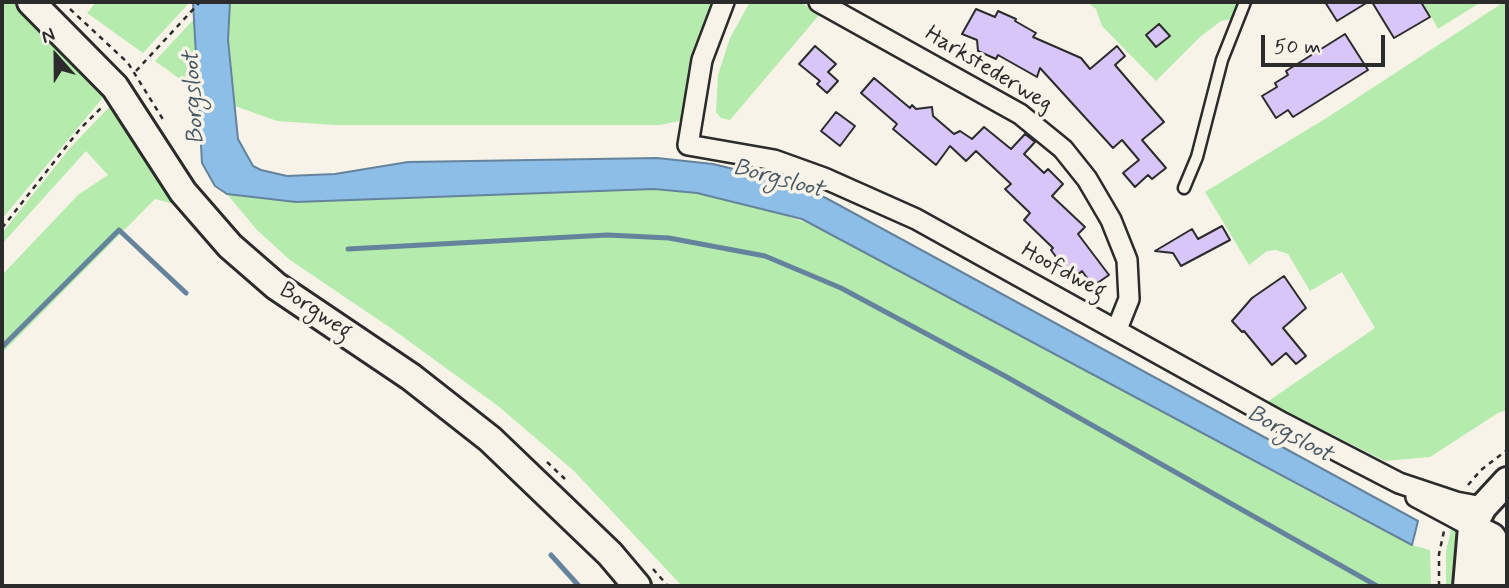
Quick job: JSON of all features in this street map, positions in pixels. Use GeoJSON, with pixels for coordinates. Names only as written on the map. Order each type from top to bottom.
{"type":"FeatureCollection","features":[{"type":"Feature","properties":{"kind":"main road","name":"Borgweg"},"geometry":{"type":"LineString","coordinates":[[32,2],[84,53],[126,82],[195,209],[253,268],[411,377],[490,439],[610,554],[637,586]]}},
{"type":"Feature","properties":{"kind":"main road"},"geometry":{"type":"LineString","coordinates":[[1467,586],[1471,515],[1507,481]]}},
{"type":"Feature","properties":{"kind":"main road"},"geometry":{"type":"LineString","coordinates":[[1471,515],[1480,586]]}},
{"type":"Feature","properties":{"kind":"main road"},"geometry":{"type":"LineString","coordinates":[[1471,515],[1495,542],[1493,586]]}},
{"type":"Feature","properties":{"kind":"street","name":"Hoofdweg"},"geometry":{"type":"LineString","coordinates":[[724,2],[702,60],[688,145],[775,160],[824,178],[916,219],[1283,423],[1399,483],[1471,515]]}},
{"type":"Feature","properties":{"kind":"street","name":"Harkstederweg"},"geometry":{"type":"LineString","coordinates":[[819,2],[1020,114],[1063,149],[1087,178],[1111,219],[1126,260],[1129,299],[1117,329]]}},
{"type":"Feature","properties":{"kind":"lane"},"geometry":{"type":"LineString","coordinates":[[1184,188],[1197,157],[1222,60],[1245,2]]}},
{"type":"Feature","properties":{"kind":"path"},"geometry":{"type":"LineString","coordinates":[[63,2],[99,33],[126,82]]}},
{"type":"Feature","properties":{"kind":"path"},"geometry":{"type":"LineString","coordinates":[[2,228],[80,129],[200,2]]}},
{"type":"Feature","properties":{"kind":"path"},"geometry":{"type":"LineString","coordinates":[[1439,586],[1439,554],[1471,515],[1481,470],[1507,450]]}},
{"type":"Feature","properties":{"kind":"green space"},"geometry":{"type":"Polygon","coordinates":[[[2,2],[14,2],[67,51],[105,95],[2,219],[2,2]]]}},
{"type":"Feature","properties":{"kind":"green space"},"geometry":{"type":"Polygon","coordinates":[[[96,2],[190,2],[143,53],[87,13],[96,2]]]}},
{"type":"Feature","properties":{"kind":"green space"},"geometry":{"type":"Polygon","coordinates":[[[230,2],[717,2],[680,121],[659,125],[335,125],[277,121],[235,106],[228,40],[230,2]]]}},
{"type":"Feature","properties":{"kind":"green space"},"geometry":{"type":"Polygon","coordinates":[[[750,2],[800,2],[820,14],[730,120],[721,118],[716,112],[718,75],[730,38],[750,2]]]}},
{"type":"Feature","properties":{"kind":"green space"},"geometry":{"type":"Polygon","coordinates":[[[1087,2],[1239,2],[1232,19],[1221,21],[1200,37],[1156,81],[1102,26],[1096,9],[1087,2]]]}},
{"type":"Feature","properties":{"kind":"green space"},"geometry":{"type":"Polygon","coordinates":[[[1423,2],[1481,2],[1438,29],[1423,2]]]}},
{"type":"Feature","properties":{"kind":"green space"},"geometry":{"type":"Polygon","coordinates":[[[1507,2],[1507,410],[1498,413],[1430,457],[1385,461],[1267,402],[1375,328],[1342,272],[1310,291],[1288,254],[1276,250],[1267,251],[1249,265],[1205,192],[1328,117],[1507,2]]]}},
{"type":"Feature","properties":{"kind":"green space"},"geometry":{"type":"Polygon","coordinates":[[[194,19],[198,92],[155,61],[194,19]]]}},
{"type":"Feature","properties":{"kind":"green space"},"geometry":{"type":"Polygon","coordinates":[[[112,104],[178,205],[155,199],[2,353],[2,275],[79,194],[108,175],[86,151],[2,244],[2,233],[71,147],[112,104]]]}},
{"type":"Feature","properties":{"kind":"green space"},"geometry":{"type":"Polygon","coordinates":[[[654,189],[697,193],[758,206],[822,228],[1347,512],[1412,545],[1430,550],[1431,586],[682,586],[573,470],[498,406],[395,331],[290,260],[257,230],[227,194],[296,202],[654,189]]]}},
{"type":"Feature","properties":{"kind":"green space"},"geometry":{"type":"Polygon","coordinates":[[[1453,523],[1460,531],[1460,586],[1446,586],[1446,551],[1453,523]]]}},
{"type":"Feature","properties":{"kind":"water","name":"Borgsloot"},"geometry":{"type":"Polygon","coordinates":[[[193,2],[230,2],[228,40],[238,139],[253,166],[261,170],[287,176],[335,174],[408,162],[657,158],[713,164],[783,181],[826,198],[1418,521],[1412,545],[802,219],[697,193],[654,189],[296,202],[227,194],[215,186],[202,163],[193,2]]]}},
{"type":"Feature","properties":{"kind":"building"},"geometry":{"type":"Polygon","coordinates":[[[1325,2],[1368,2],[1337,21],[1325,2]]]}},
{"type":"Feature","properties":{"kind":"building"},"geometry":{"type":"Polygon","coordinates":[[[1372,2],[1421,2],[1430,17],[1394,38],[1372,2]]]}},
{"type":"Feature","properties":{"kind":"building"},"geometry":{"type":"Polygon","coordinates":[[[976,9],[995,17],[998,11],[1016,19],[1015,21],[1036,33],[1033,37],[1081,58],[1090,69],[1117,46],[1125,56],[1115,65],[1164,122],[1142,140],[1166,168],[1152,179],[1148,175],[1135,187],[1123,173],[1139,160],[1122,140],[1113,148],[1040,68],[1037,77],[998,55],[996,59],[978,51],[977,40],[962,34],[976,9]]]}},
{"type":"Feature","properties":{"kind":"building"},"geometry":{"type":"Polygon","coordinates":[[[1159,24],[1170,36],[1156,47],[1146,35],[1159,24]]]}},
{"type":"Feature","properties":{"kind":"building"},"geometry":{"type":"Polygon","coordinates":[[[1345,34],[1368,70],[1293,117],[1288,110],[1276,118],[1262,96],[1277,87],[1275,83],[1288,75],[1286,71],[1345,34]]]}},
{"type":"Feature","properties":{"kind":"building"},"geometry":{"type":"Polygon","coordinates":[[[815,46],[836,64],[828,72],[838,81],[827,93],[817,84],[820,81],[799,64],[815,46]]]}},
{"type":"Feature","properties":{"kind":"building"},"geometry":{"type":"Polygon","coordinates":[[[874,78],[910,108],[912,105],[916,109],[932,107],[933,116],[954,134],[960,131],[972,139],[984,127],[1011,149],[1025,134],[1035,142],[1024,154],[1044,173],[1048,169],[1063,184],[1052,196],[1085,227],[1078,234],[1109,275],[1093,286],[1082,271],[1072,279],[1051,250],[1053,248],[1024,220],[1030,213],[1005,189],[1011,184],[976,151],[966,161],[950,146],[936,165],[893,129],[897,124],[861,93],[874,78]]]}},
{"type":"Feature","properties":{"kind":"building"},"geometry":{"type":"Polygon","coordinates":[[[836,112],[855,126],[840,146],[821,131],[836,112]]]}},
{"type":"Feature","properties":{"kind":"building"},"geometry":{"type":"Polygon","coordinates":[[[1222,226],[1230,240],[1181,266],[1173,253],[1155,251],[1192,229],[1198,239],[1222,226]]]}},
{"type":"Feature","properties":{"kind":"building"},"geometry":{"type":"Polygon","coordinates":[[[1284,276],[1306,308],[1283,328],[1306,356],[1296,364],[1286,353],[1272,365],[1244,331],[1232,321],[1252,298],[1284,276]]]}},
{"type":"Feature","properties":{"kind":"waterway"},"geometry":{"type":"LineString","coordinates":[[2,347],[119,230],[186,293]]}},
{"type":"Feature","properties":{"kind":"waterway"},"geometry":{"type":"LineString","coordinates":[[348,249],[607,235],[669,238],[765,256],[841,288],[1005,376],[1377,586]]}},
{"type":"Feature","properties":{"kind":"waterway"},"geometry":{"type":"LineString","coordinates":[[551,555],[579,586]]}}]}
